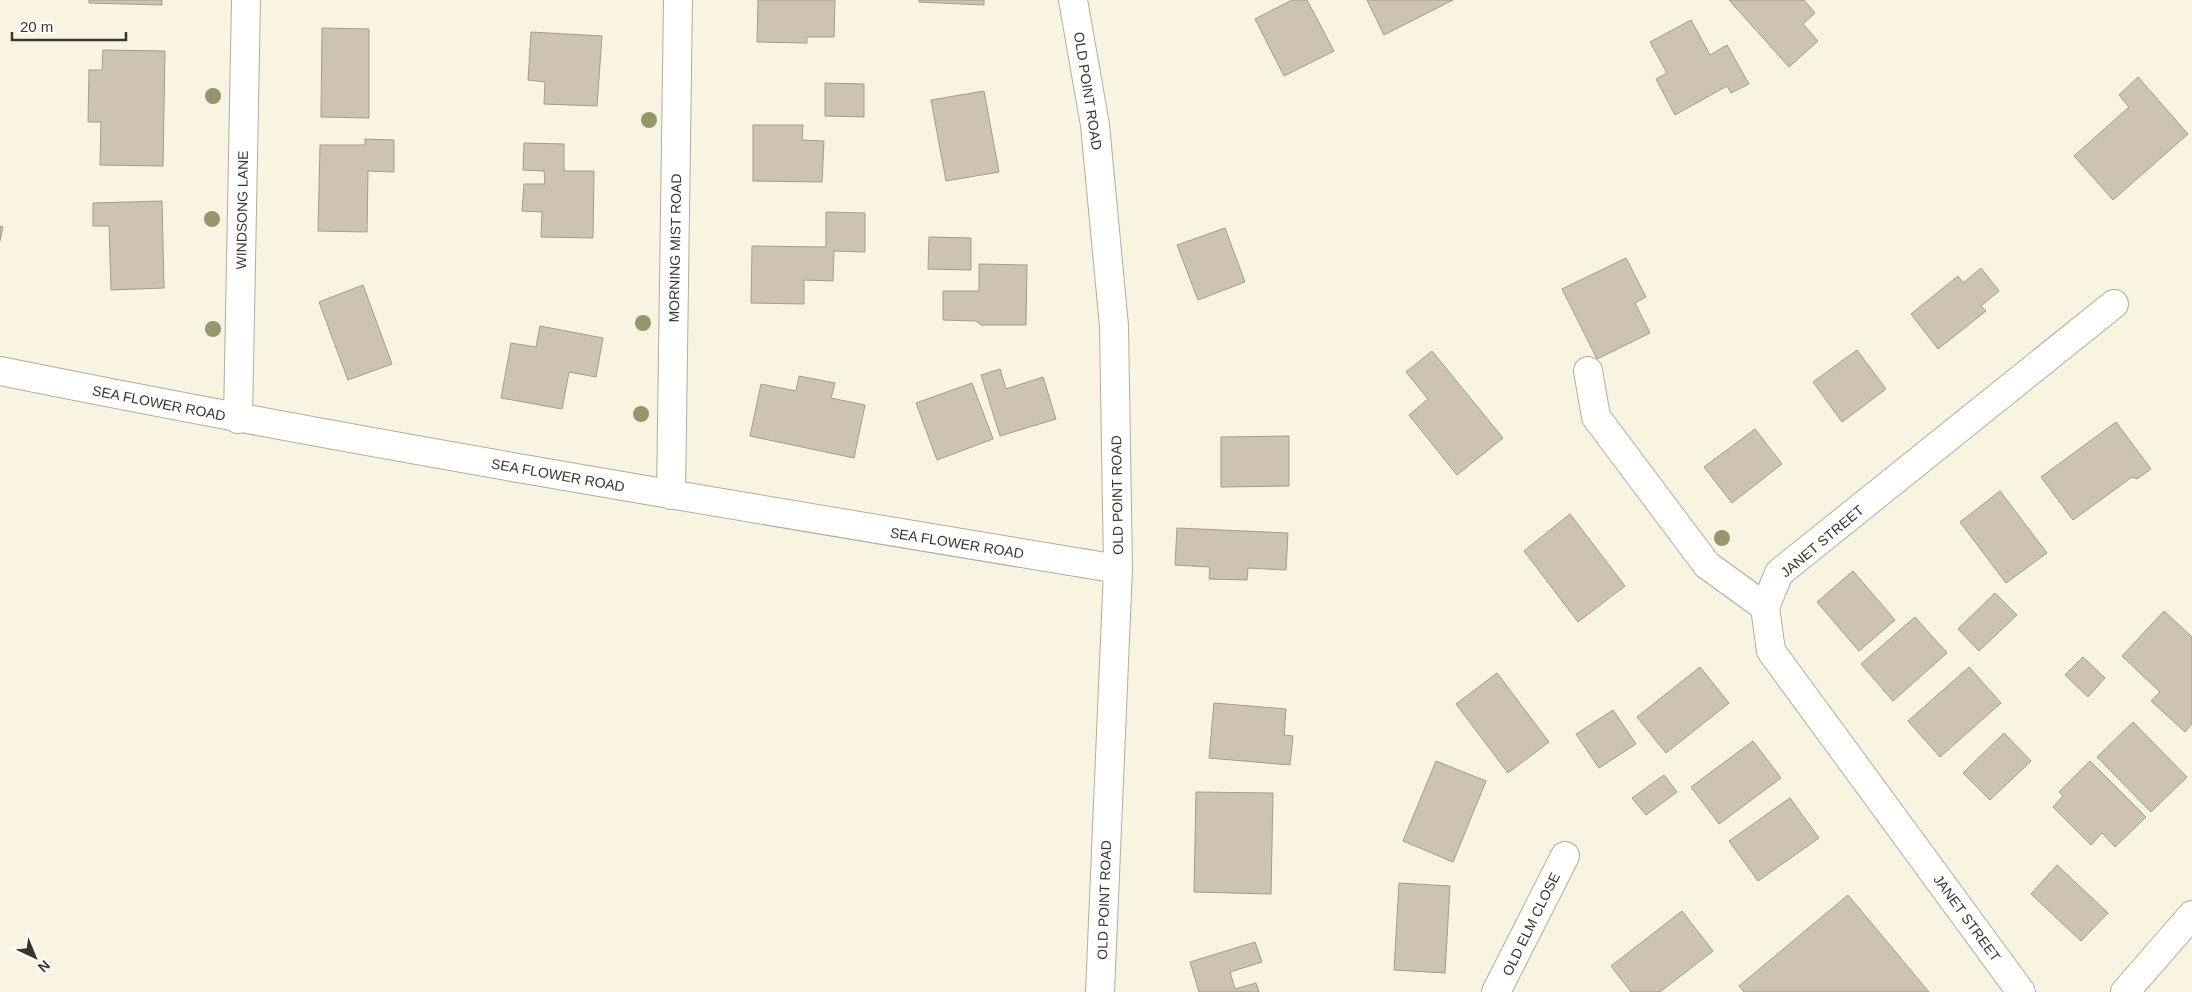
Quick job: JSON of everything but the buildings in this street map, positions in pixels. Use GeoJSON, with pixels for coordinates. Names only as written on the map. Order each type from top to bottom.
{"type":"FeatureCollection","features":[{"type":"Feature","properties":{"kind":"street","name":"WINDSONG LANE"},"geometry":{"type":"LineString","coordinates":[[238,419],[246,0]]}},
{"type":"Feature","properties":{"kind":"street","name":"MORNING MIST ROAD"},"geometry":{"type":"LineString","coordinates":[[671,495],[678,0]]}},
{"type":"Feature","properties":{"kind":"street","name":"OLD POINT ROAD"},"geometry":{"type":"LineString","coordinates":[[1074,0],[1095,124],[1114,335],[1118,569],[1100,992]]}},
{"type":"Feature","properties":{"kind":"street","name":"JANET STREET"},"geometry":{"type":"LineString","coordinates":[[2022,992],[1771,651],[1765,607],[1780,574],[2114,304]]}},
{"type":"Feature","properties":{"kind":"street","name":"SEA FLOWER ROAD"},"geometry":{"type":"LineString","coordinates":[[0,371],[238,419],[671,495],[1118,569]]}},
{"type":"Feature","properties":{"kind":"street"},"geometry":{"type":"LineString","coordinates":[[1588,371],[1596,418],[1707,565],[1765,607]]}},
{"type":"Feature","properties":{"kind":"street","name":"OLD ELM CLOSE"},"geometry":{"type":"LineString","coordinates":[[1496,992],[1564,856]]}},
{"type":"Feature","properties":{"kind":"street"},"geometry":{"type":"LineString","coordinates":[[2125,992],[2192,915]]}}]}
